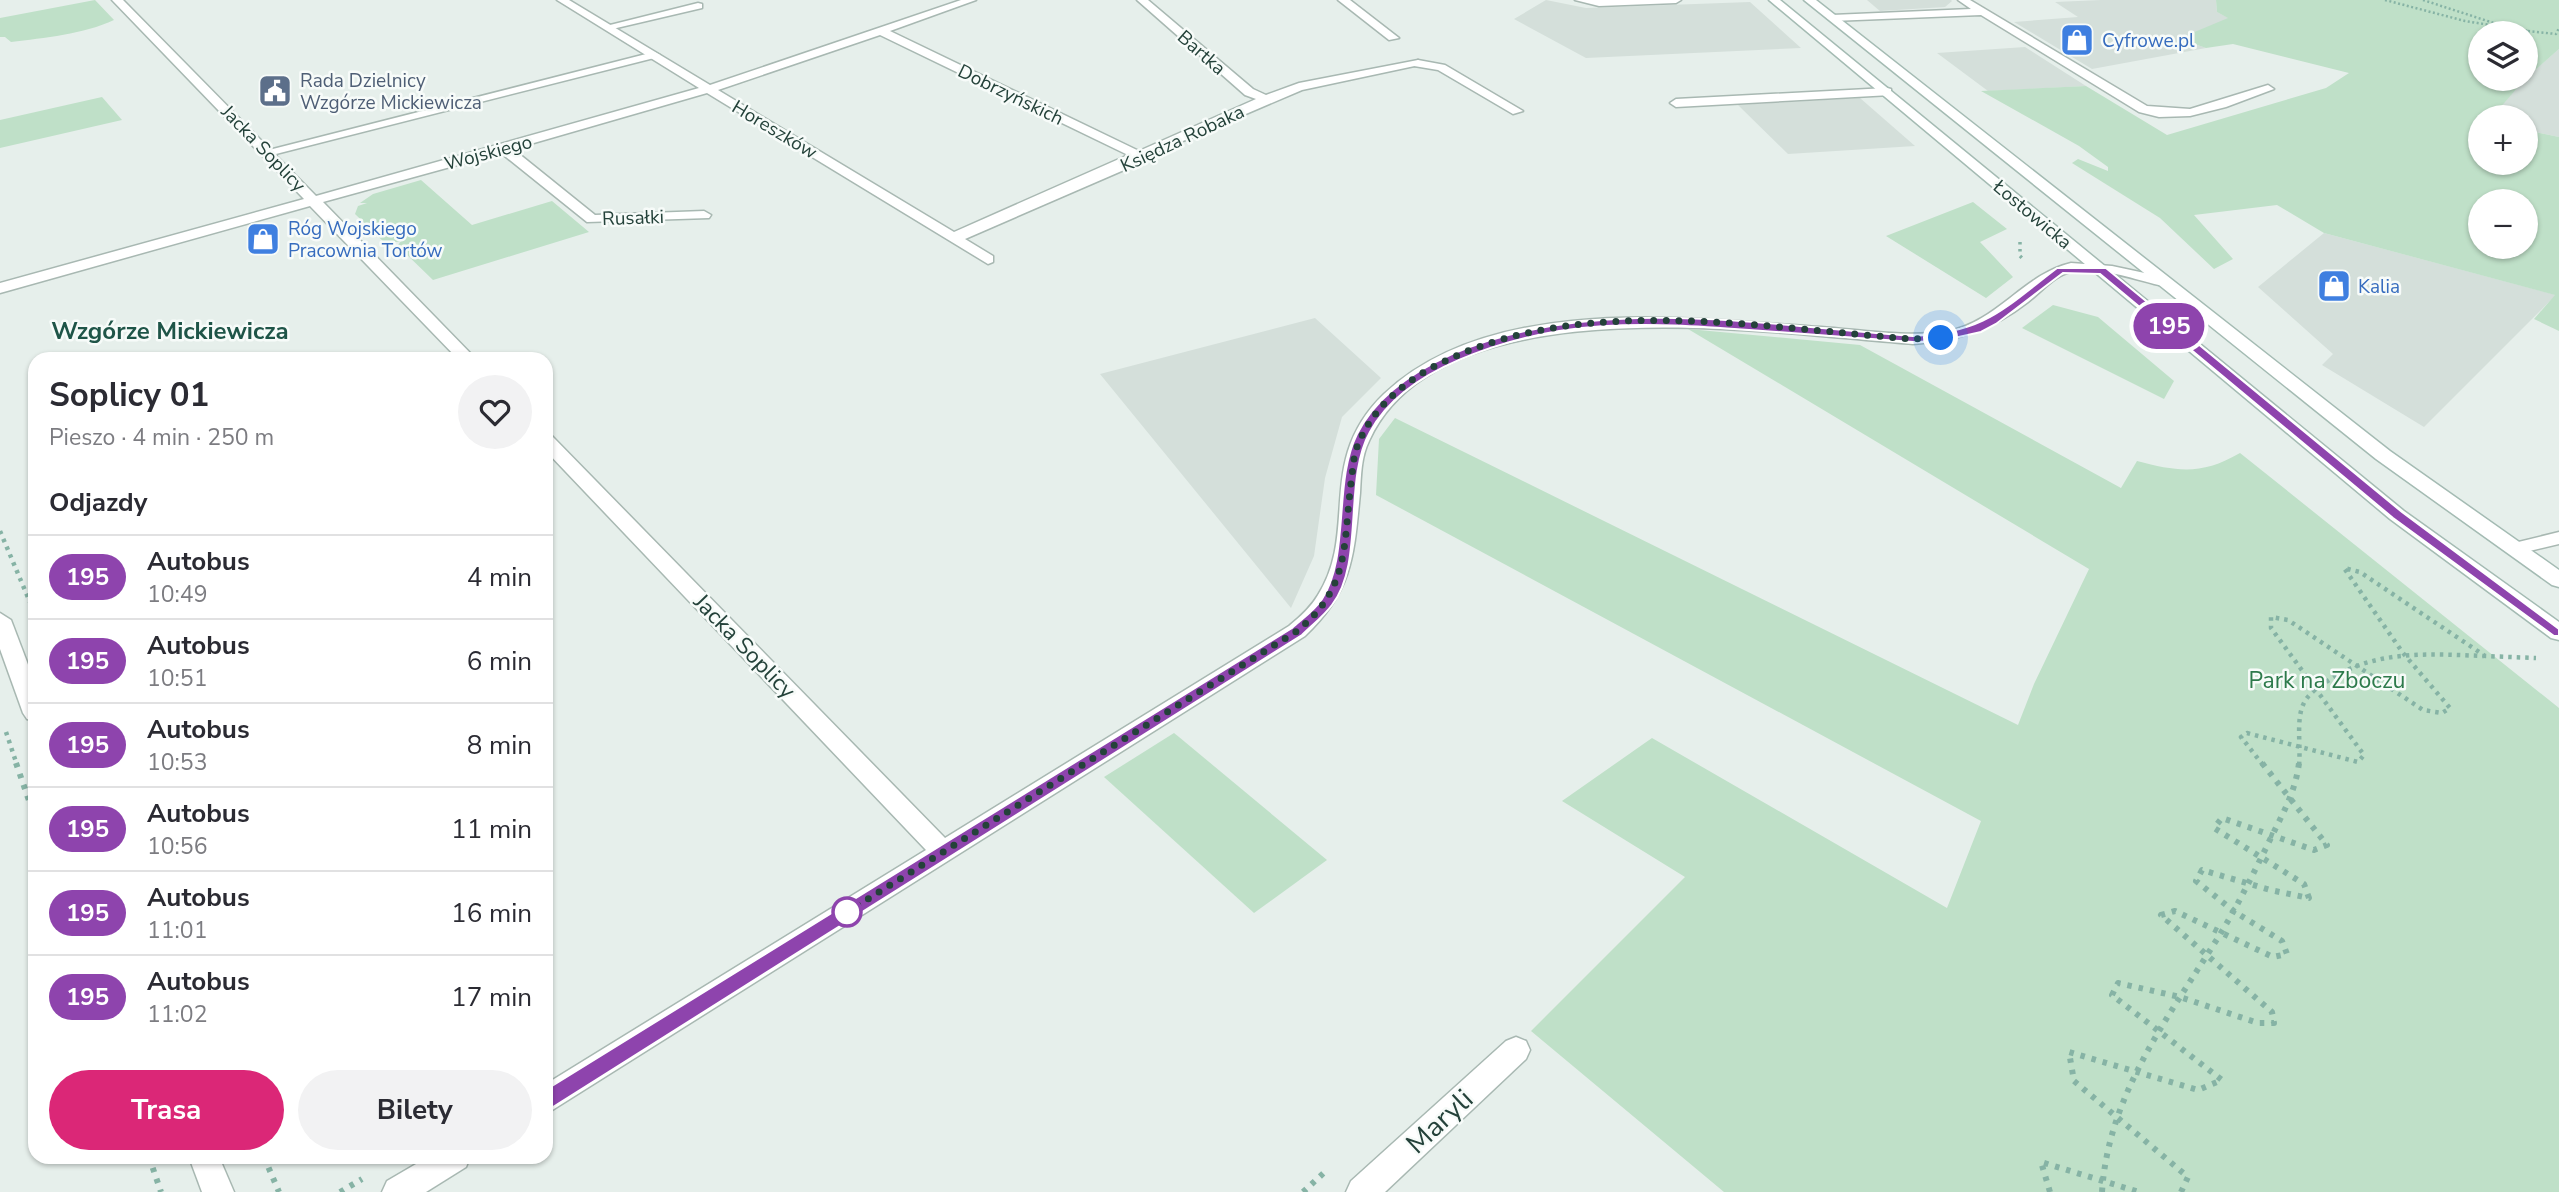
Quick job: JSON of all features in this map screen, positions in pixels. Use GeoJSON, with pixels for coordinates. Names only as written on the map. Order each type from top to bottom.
{"type":"FeatureCollection","features":[{"type":"Feature","properties":{"kind":"street","name":"Jacka Soplicy"},"geometry":{"type":"LineString","coordinates":[[117,0],[461,352]]}},
{"type":"Feature","properties":{"kind":"street","name":"Horeszków"},"geometry":{"type":"LineString","coordinates":[[562,0],[988,259]]}},
{"type":"Feature","properties":{"kind":"street","name":"Wojskiego"},"geometry":{"type":"LineString","coordinates":[[0,288],[708,89],[971,0]]}},
{"type":"Feature","properties":{"kind":"street","name":"Bartka"},"geometry":{"type":"LineString","coordinates":[[1142,0],[1249,92],[1266,99]]}},
{"type":"Feature","properties":{"kind":"street"},"geometry":{"type":"LineString","coordinates":[[1343,0],[1393,38]]}},
{"type":"Feature","properties":{"kind":"street"},"geometry":{"type":"LineString","coordinates":[[1580,0],[1600,3],[1676,0]]}},
{"type":"Feature","properties":{"kind":"street","name":"Łostowicka"},"geometry":{"type":"LineString","coordinates":[[1774,0],[2397,515],[2559,633]]}},
{"type":"Feature","properties":{"kind":"street","name":"Łostowicka"},"geometry":{"type":"LineString","coordinates":[[1809,0],[2383,455],[2559,580]]}},
{"type":"Feature","properties":{"kind":"street"},"geometry":{"type":"LineString","coordinates":[[1963,0],[2143,109],[2159,115],[2183,115],[2267,89]]}},
{"type":"Feature","properties":{"kind":"street"},"geometry":{"type":"LineString","coordinates":[[608,27],[698,6]]}},
{"type":"Feature","properties":{"kind":"street"},"geometry":{"type":"LineString","coordinates":[[1832,18],[1982,12]]}},
{"type":"Feature","properties":{"kind":"street","name":"Dobrzyńskich"},"geometry":{"type":"LineString","coordinates":[[881,31],[1142,157]]}},
{"type":"Feature","properties":{"kind":"street"},"geometry":{"type":"LineString","coordinates":[[268,152],[654,55]]}},
{"type":"Feature","properties":{"kind":"street","name":"Księdza Robaka"},"geometry":{"type":"LineString","coordinates":[[954,238],[1142,157],[1266,99],[1299,87],[1418,64],[1441,67],[1517,111]]}},
{"type":"Feature","properties":{"kind":"street"},"geometry":{"type":"LineString","coordinates":[[1676,103],[1887,92]]}},
{"type":"Feature","properties":{"kind":"street","name":"Rusałki"},"geometry":{"type":"LineString","coordinates":[[503,148],[592,219],[704,215]]}},
{"type":"Feature","properties":{"kind":"street"},"geometry":{"type":"LineString","coordinates":[[553,1096],[1297,631],[1316,616],[1327,602],[1339,578],[1359,442],[1389,399],[1408,383],[1441,363],[1505,338],[1601,321],[1652,320],[1913,339],[1941,338],[1977,330],[1993,322],[2061,270],[2102,271],[2163,281]]}},
{"type":"Feature","properties":{"kind":"street","name":"Jacka Soplicy"},"geometry":{"type":"LineString","coordinates":[[553,447],[943,852]]}},
{"type":"Feature","properties":{"kind":"street"},"geometry":{"type":"LineString","coordinates":[[2513,549],[2559,538]]}},
{"type":"Feature","properties":{"kind":"street"},"geometry":{"type":"LineString","coordinates":[[0,620],[28,694]]}},
{"type":"Feature","properties":{"kind":"street","name":"Maryli"},"geometry":{"type":"LineString","coordinates":[[1362,1192],[1516,1050]]}},
{"type":"Feature","properties":{"kind":"street"},"geometry":{"type":"LineString","coordinates":[[207,1164],[218,1192]]}},
{"type":"Feature","properties":{"kind":"street"},"geometry":{"type":"LineString","coordinates":[[398,1192],[444,1164]]}},
{"type":"Feature","properties":{"kind":"path"},"geometry":{"type":"LineString","coordinates":[[2385,0],[2468,21]]}},
{"type":"Feature","properties":{"kind":"path"},"geometry":{"type":"LineString","coordinates":[[2423,0],[2487,21]]}},
{"type":"Feature","properties":{"kind":"path"},"geometry":{"type":"LineString","coordinates":[[2538,32],[2556,34],[2559,28]]}},
{"type":"Feature","properties":{"kind":"path"},"geometry":{"type":"LineString","coordinates":[[0,531],[28,597]]}},
{"type":"Feature","properties":{"kind":"path"},"geometry":{"type":"LineString","coordinates":[[2181,1192],[2188,1177],[2074,1081],[2069,1052],[2198,1090],[2222,1080],[2112,995],[2118,983],[2180,998],[2258,1023],[2274,1023],[2272,1012],[2161,915],[2175,911],[2273,957],[2287,954],[2282,941],[2235,912],[2196,881],[2202,870],[2249,881],[2291,897],[2309,898],[2304,884],[2214,828],[2222,818],[2314,850],[2327,845],[2241,737],[2247,733],[2358,762],[2364,755],[2271,628],[2271,617],[2288,620],[2423,710],[2442,713],[2450,708],[2403,653],[2344,568],[2360,572],[2485,656]]}},
{"type":"Feature","properties":{"kind":"path"},"geometry":{"type":"LineString","coordinates":[[2102,1192],[2101,1179],[2115,1114],[2160,1030],[2235,912],[2270,835],[2291,801],[2301,747],[2302,704],[2316,689],[2356,663],[2403,653],[2547,659]]}},
{"type":"Feature","properties":{"kind":"path"},"geometry":{"type":"LineString","coordinates":[[4,727],[28,797]]}},
{"type":"Feature","properties":{"kind":"path"},"geometry":{"type":"LineString","coordinates":[[2050,1192],[2041,1162],[2139,1192]]}},
{"type":"Feature","properties":{"kind":"path"},"geometry":{"type":"LineString","coordinates":[[151,1164],[161,1192]]}},
{"type":"Feature","properties":{"kind":"path"},"geometry":{"type":"LineString","coordinates":[[267,1164],[279,1192]]}},
{"type":"Feature","properties":{"kind":"shaded area"},"geometry":{"type":"Polygon","coordinates":[[[1546,0],[1586,8],[1750,2],[1801,48],[1586,58],[1514,19],[1546,0]]]}},
{"type":"Feature","properties":{"kind":"shaded area"},"geometry":{"type":"Polygon","coordinates":[[[1867,0],[1952,1],[1945,7],[1880,11],[1867,0]]]}},
{"type":"Feature","properties":{"kind":"shaded area"},"geometry":{"type":"Polygon","coordinates":[[[2216,0],[2217,12],[2229,18],[2186,41],[2206,48],[2092,69],[2014,22],[2078,17],[2055,2],[2216,0]]]}},
{"type":"Feature","properties":{"kind":"shaded area"},"geometry":{"type":"Polygon","coordinates":[[[2025,47],[2086,86],[1988,91],[1937,53],[2025,47]]]}},
{"type":"Feature","properties":{"kind":"shaded area"},"geometry":{"type":"Polygon","coordinates":[[[2559,49],[2559,137],[2538,133],[2538,105],[2502,105],[2514,91],[2538,91],[2538,67],[2559,49]]]}},
{"type":"Feature","properties":{"kind":"shaded area"},"geometry":{"type":"Polygon","coordinates":[[[1860,98],[1915,146],[1788,154],[1738,105],[1860,98]]]}},
{"type":"Feature","properties":{"kind":"shaded area"},"geometry":{"type":"Polygon","coordinates":[[[2324,233],[2556,295],[2424,427],[2322,365],[2333,354],[2258,287],[2324,233]]]}},
{"type":"Feature","properties":{"kind":"shaded area"},"geometry":{"type":"Polygon","coordinates":[[[1315,318],[1381,378],[1342,417],[1325,478],[1314,556],[1291,608],[1100,374],[1315,318]]]}},
{"type":"Feature","properties":{"kind":"green space"},"geometry":{"type":"Polygon","coordinates":[[[95,0],[114,20],[90,29],[50,37],[11,42],[0,37],[0,18],[95,0]]]}},
{"type":"Feature","properties":{"kind":"green space"},"geometry":{"type":"Polygon","coordinates":[[[2216,0],[2559,0],[2559,49],[2538,68],[2538,21],[2468,21],[2468,91],[2515,91],[2502,105],[2468,105],[2468,175],[2538,175],[2538,133],[2559,137],[2559,331],[2534,319],[2555,295],[2324,233],[2277,205],[2194,215],[2233,259],[2214,269],[2160,218],[2072,163],[2078,159],[2108,171],[2108,167],[2079,146],[1981,91],[2086,86],[2167,135],[2326,88],[2349,73],[2233,44],[2206,48],[2186,41],[2185,36],[2228,18],[2217,12],[2216,0]]]}},
{"type":"Feature","properties":{"kind":"green space"},"geometry":{"type":"Polygon","coordinates":[[[102,97],[122,120],[0,148],[0,120],[102,97]]]}},
{"type":"Feature","properties":{"kind":"green space"},"geometry":{"type":"Polygon","coordinates":[[[421,180],[472,225],[552,201],[589,232],[433,280],[401,249],[404,246],[398,245],[401,241],[386,244],[355,214],[358,206],[367,203],[360,203],[373,194],[421,180]]]}},
{"type":"Feature","properties":{"kind":"green space"},"geometry":{"type":"Polygon","coordinates":[[[1973,202],[2007,229],[1980,242],[2013,277],[1986,298],[1886,236],[1973,202]]]}},
{"type":"Feature","properties":{"kind":"green space"},"geometry":{"type":"Polygon","coordinates":[[[2053,305],[2098,317],[2174,381],[2164,399],[2022,328],[2053,305]]]}},
{"type":"Feature","properties":{"kind":"green space","name":"Park na Zboczu"},"geometry":{"type":"Polygon","coordinates":[[[1688,329],[1860,345],[2121,488],[2137,461],[2190,469],[2214,465],[2240,453],[2559,708],[2559,1192],[1724,1192],[1531,1031],[1685,877],[1562,801],[1652,738],[1947,908],[1981,821],[1376,495],[1379,439],[1395,418],[2018,725],[2034,684],[2089,569],[1688,329]]]}},
{"type":"Feature","properties":{"kind":"green space"},"geometry":{"type":"Polygon","coordinates":[[[1174,733],[1327,860],[1254,913],[1104,777],[1174,733]]]}},
{"type":"Feature","properties":{"kind":"bus line","name":"195"},"geometry":{"type":"LineString","coordinates":[[553,1096],[1297,631],[1316,616],[1327,602],[1339,578],[1355,453],[1364,432],[1382,406],[1424,372],[1465,351],[1530,332],[1601,321],[1652,320],[1913,339],[1941,338],[1977,330],[1993,322],[2061,270],[2083,268],[2102,271],[2397,515],[2559,633]]}},
{"type":"Feature","properties":{"kind":"place","name":"Cyfrowe.pl"},"geometry":{"type":"Point","coordinates":[2077,40]}},
{"type":"Feature","properties":{"kind":"place","name":"Rada Dzielnicy Wzgórze Mickiewicza"},"geometry":{"type":"Point","coordinates":[275,91]}},
{"type":"Feature","properties":{"kind":"place","name":"Róg Wojskiego Pracownia Tortów"},"geometry":{"type":"Point","coordinates":[263,239]}},
{"type":"Feature","properties":{"kind":"place","name":"Kalia"},"geometry":{"type":"Point","coordinates":[2334,286]}},
{"type":"Feature","properties":{"kind":"district","name":"Wzgórze Mickiewicza"},"geometry":{"type":"Point","coordinates":[170,331]}},
{"type":"Feature","properties":{"kind":"route"},"geometry":{"type":"LineString","coordinates":[[847,912],[1297,631],[1316,616],[1327,602],[1339,578],[1355,453],[1359,442],[1382,406],[1424,372],[1465,351],[1505,338],[1566,325],[1601,321],[1652,320],[1913,339],[1941,338]]}}]}
